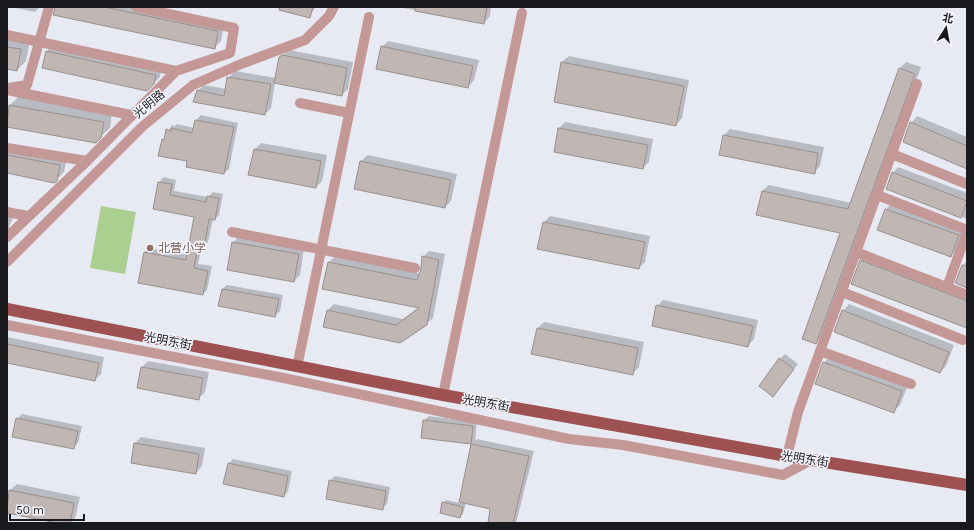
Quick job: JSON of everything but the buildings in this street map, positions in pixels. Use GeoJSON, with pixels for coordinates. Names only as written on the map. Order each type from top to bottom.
{"type":"FeatureCollection","features":[{"type":"Feature","properties":{"kind":"main road","name":"光明东街"},"geometry":{"type":"LineString","coordinates":[[7,309],[443,395],[787,456],[967,485]]}},
{"type":"Feature","properties":{"kind":"street"},"geometry":{"type":"LineString","coordinates":[[7,89],[27,85],[48,7]]}},
{"type":"Feature","properties":{"kind":"street"},"geometry":{"type":"LineString","coordinates":[[7,237],[88,161],[176,71],[230,53],[234,28],[136,7]]}},
{"type":"Feature","properties":{"kind":"street","name":"光明路"},"geometry":{"type":"LineString","coordinates":[[7,262],[143,126],[193,85],[241,64],[305,40],[329,16],[334,7]]}},
{"type":"Feature","properties":{"kind":"street"},"geometry":{"type":"LineString","coordinates":[[443,395],[522,13]]}},
{"type":"Feature","properties":{"kind":"street"},"geometry":{"type":"LineString","coordinates":[[297,367],[369,17]]}},
{"type":"Feature","properties":{"kind":"street"},"geometry":{"type":"LineString","coordinates":[[7,35],[176,71]]}},
{"type":"Feature","properties":{"kind":"street"},"geometry":{"type":"LineString","coordinates":[[787,456],[798,412],[917,84]]}},
{"type":"Feature","properties":{"kind":"street"},"geometry":{"type":"LineString","coordinates":[[7,89],[131,116]]}},
{"type":"Feature","properties":{"kind":"street"},"geometry":{"type":"LineString","coordinates":[[300,103],[349,113]]}},
{"type":"Feature","properties":{"kind":"street"},"geometry":{"type":"LineString","coordinates":[[7,148],[88,161]]}},
{"type":"Feature","properties":{"kind":"street"},"geometry":{"type":"LineString","coordinates":[[892,154],[967,184]]}},
{"type":"Feature","properties":{"kind":"street"},"geometry":{"type":"LineString","coordinates":[[877,196],[967,231],[946,287]]}},
{"type":"Feature","properties":{"kind":"street"},"geometry":{"type":"LineString","coordinates":[[7,212],[28,216]]}},
{"type":"Feature","properties":{"kind":"street"},"geometry":{"type":"LineString","coordinates":[[232,232],[416,268]]}},
{"type":"Feature","properties":{"kind":"street"},"geometry":{"type":"LineString","coordinates":[[856,252],[967,295]]}},
{"type":"Feature","properties":{"kind":"street"},"geometry":{"type":"LineString","coordinates":[[842,292],[963,340]]}},
{"type":"Feature","properties":{"kind":"street"},"geometry":{"type":"LineString","coordinates":[[7,325],[279,377],[569,439],[623,445],[783,475],[811,460]]}},
{"type":"Feature","properties":{"kind":"street"},"geometry":{"type":"LineString","coordinates":[[820,351],[911,384]]}},
{"type":"Feature","properties":{"kind":"green space"},"geometry":{"type":"Polygon","coordinates":[[[101,206],[136,212],[125,274],[90,268],[101,206]]]}},
{"type":"Feature","properties":{"kind":"place","name":"北营小学"},"geometry":{"type":"Point","coordinates":[150,248]}}]}
